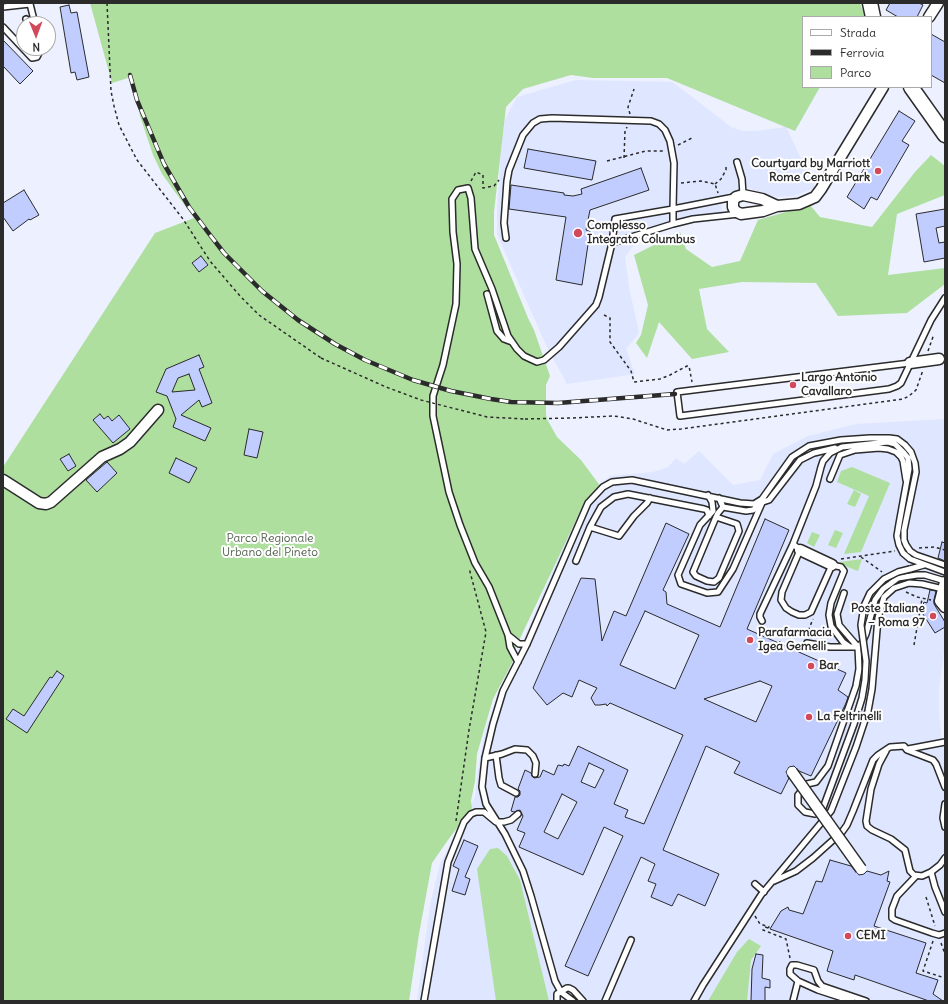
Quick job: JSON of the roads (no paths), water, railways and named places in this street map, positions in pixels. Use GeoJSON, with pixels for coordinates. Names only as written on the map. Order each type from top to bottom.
{"type":"FeatureCollection","features":[{"type":"Feature","properties":{"kind":"street"},"geometry":{"type":"LineString","coordinates":[[870,3],[873,16]]}},
{"type":"Feature","properties":{"kind":"street"},"geometry":{"type":"LineString","coordinates":[[930,16],[938,3]]}},
{"type":"Feature","properties":{"kind":"street"},"geometry":{"type":"LineString","coordinates":[[777,206],[762,199],[739,196],[733,201],[732,207],[735,212],[741,214],[764,211],[777,206],[799,204],[811,200],[818,193],[882,88]]}},
{"type":"Feature","properties":{"kind":"street"},"geometry":{"type":"LineString","coordinates":[[912,88],[945,135]]}},
{"type":"Feature","properties":{"kind":"street"},"geometry":{"type":"LineString","coordinates":[[910,363],[939,359]]}},
{"type":"Feature","properties":{"kind":"street"},"geometry":{"type":"LineString","coordinates":[[3,480],[39,503],[46,504],[51,502],[102,457],[120,449],[130,442],[158,410]]}},
{"type":"Feature","properties":{"kind":"street"},"geometry":{"type":"LineString","coordinates":[[796,547],[832,565]]}},
{"type":"Feature","properties":{"kind":"street"},"geometry":{"type":"LineString","coordinates":[[943,604],[944,584]]}},
{"type":"Feature","properties":{"kind":"street"},"geometry":{"type":"LineString","coordinates":[[792,772],[861,870]]}},
{"type":"Feature","properties":{"kind":"lane"},"geometry":{"type":"LineString","coordinates":[[3,7],[32,3],[34,16]]}},
{"type":"Feature","properties":{"kind":"lane"},"geometry":{"type":"LineString","coordinates":[[3,27],[16,39]]}},
{"type":"Feature","properties":{"kind":"lane"},"geometry":{"type":"LineString","coordinates":[[506,238],[504,223],[509,170],[523,135],[533,123],[540,119],[552,118],[651,121],[658,124],[665,130],[670,141],[674,163],[673,224]]}},
{"type":"Feature","properties":{"kind":"lane"},"geometry":{"type":"LineString","coordinates":[[518,662],[510,647],[508,635],[489,587],[475,562],[460,525],[449,492],[433,416],[433,396],[443,365],[456,304],[457,264],[453,232],[452,198],[458,190],[468,188],[471,198],[475,249],[492,289],[508,336],[524,356],[538,362],[544,360],[559,347],[587,316],[598,301],[612,243],[615,219],[739,196],[742,179],[737,162]]}},
{"type":"Feature","properties":{"kind":"lane"},"geometry":{"type":"LineString","coordinates":[[612,243],[693,219],[741,214]]}},
{"type":"Feature","properties":{"kind":"lane"},"geometry":{"type":"LineString","coordinates":[[487,294],[497,331],[504,338],[513,343]]}},
{"type":"Feature","properties":{"kind":"lane"},"geometry":{"type":"LineString","coordinates":[[910,363],[677,392],[680,416],[894,388],[901,383],[934,316],[945,298]]}},
{"type":"Feature","properties":{"kind":"lane"},"geometry":{"type":"LineString","coordinates":[[754,504],[762,499],[792,458],[809,446],[841,440],[870,438],[889,438],[897,440],[905,444],[911,452],[915,463],[916,472],[905,524],[904,540],[910,551],[924,562],[945,565]]}},
{"type":"Feature","properties":{"kind":"lane"},"geometry":{"type":"LineString","coordinates":[[723,508],[746,512],[753,510],[769,500],[800,460],[814,452],[877,442],[888,442],[895,444],[908,458],[909,469],[898,524],[898,543],[901,550],[908,557],[924,562],[945,572]]}},
{"type":"Feature","properties":{"kind":"lane"},"geometry":{"type":"LineString","coordinates":[[842,447],[830,453],[823,461],[818,473],[816,486],[781,596],[784,605],[792,612],[802,615],[811,612],[832,565],[841,567],[844,571],[831,603],[829,615],[831,626],[843,642],[850,647]]}},
{"type":"Feature","properties":{"kind":"lane"},"geometry":{"type":"LineString","coordinates":[[830,479],[840,455],[850,451],[879,448],[896,452],[900,457],[903,461],[907,483]]}},
{"type":"Feature","properties":{"kind":"lane"},"geometry":{"type":"LineString","coordinates":[[573,1001],[561,992],[555,981],[532,896],[523,870],[505,834],[486,804],[482,787],[483,767],[498,705],[503,691],[527,644],[580,519],[588,503],[603,487],[612,482],[632,480],[740,502],[754,504],[762,503]]}},
{"type":"Feature","properties":{"kind":"lane"},"geometry":{"type":"LineString","coordinates":[[576,561],[590,527],[601,507],[614,497],[628,494],[650,498],[704,509],[707,510],[709,516]]}},
{"type":"Feature","properties":{"kind":"lane"},"geometry":{"type":"LineString","coordinates":[[708,495],[712,502],[713,511],[700,525],[678,575],[682,584],[707,593],[718,592],[732,569],[762,503]]}},
{"type":"Feature","properties":{"kind":"lane"},"geometry":{"type":"LineString","coordinates":[[590,527],[619,536],[650,498]]}},
{"type":"Feature","properties":{"kind":"lane"},"geometry":{"type":"LineString","coordinates":[[719,498],[723,508]]}},
{"type":"Feature","properties":{"kind":"lane"},"geometry":{"type":"LineString","coordinates":[[716,517],[737,524],[739,531],[719,578],[714,582],[707,581],[696,576],[693,572],[716,517],[723,508]]}},
{"type":"Feature","properties":{"kind":"lane"},"geometry":{"type":"LineString","coordinates":[[762,621],[760,614],[796,547]]}},
{"type":"Feature","properties":{"kind":"lane"},"geometry":{"type":"LineString","coordinates":[[844,593],[837,614],[839,625],[858,647],[856,686],[828,766],[816,782],[806,784],[798,795],[798,804],[805,812],[815,814],[823,808],[862,698],[866,661],[861,626],[864,606],[870,593],[884,579],[924,562]]}},
{"type":"Feature","properties":{"kind":"lane"},"geometry":{"type":"LineString","coordinates":[[924,562],[925,575]]}},
{"type":"Feature","properties":{"kind":"lane"},"geometry":{"type":"LineString","coordinates":[[806,643],[830,647],[858,647],[862,643],[866,634],[875,600],[883,589],[898,578],[925,575],[944,584]]}},
{"type":"Feature","properties":{"kind":"lane"},"geometry":{"type":"LineString","coordinates":[[694,1001],[764,892],[817,830],[831,811],[856,748],[868,711],[872,689],[878,618],[882,601],[894,588],[904,584],[944,584]]}},
{"type":"Feature","properties":{"kind":"lane"},"geometry":{"type":"LineString","coordinates":[[508,635],[519,644],[527,644]]}},
{"type":"Feature","properties":{"kind":"lane"},"geometry":{"type":"LineString","coordinates":[[907,750],[945,742]]}},
{"type":"Feature","properties":{"kind":"lane"},"geometry":{"type":"LineString","coordinates":[[773,881],[796,871],[842,832],[847,825],[873,760],[890,747],[904,746],[907,750],[934,762],[945,787]]}},
{"type":"Feature","properties":{"kind":"lane"},"geometry":{"type":"LineString","coordinates":[[485,758],[515,749],[527,750],[533,756],[536,763],[535,774]]}},
{"type":"Feature","properties":{"kind":"lane"},"geometry":{"type":"LineString","coordinates":[[886,751],[873,784],[866,823],[870,828],[891,839],[905,850],[910,871],[916,876]]}},
{"type":"Feature","properties":{"kind":"lane"},"geometry":{"type":"LineString","coordinates":[[496,755],[501,784],[516,794]]}},
{"type":"Feature","properties":{"kind":"lane"},"geometry":{"type":"LineString","coordinates":[[945,804],[943,818],[945,827]]}},
{"type":"Feature","properties":{"kind":"lane"},"geometry":{"type":"LineString","coordinates":[[424,1001],[448,862],[464,822],[471,814],[476,812],[484,812],[496,822],[510,820],[518,814]]}},
{"type":"Feature","properties":{"kind":"lane"},"geometry":{"type":"LineString","coordinates":[[945,858],[938,867],[931,872],[916,876],[897,896],[892,909],[892,918],[939,935],[945,933]]}},
{"type":"Feature","properties":{"kind":"lane"},"geometry":{"type":"LineString","coordinates":[[931,872],[945,912]]}},
{"type":"Feature","properties":{"kind":"lane"},"geometry":{"type":"LineString","coordinates":[[754,884],[764,892]]}},
{"type":"Feature","properties":{"kind":"lane"},"geometry":{"type":"LineString","coordinates":[[605,1001],[631,940]]}},
{"type":"Feature","properties":{"kind":"lane"},"geometry":{"type":"LineString","coordinates":[[852,1001],[818,990],[798,981],[790,974],[792,965],[805,966],[814,970],[818,981],[822,986],[866,1001]]}},
{"type":"Feature","properties":{"kind":"lane"},"geometry":{"type":"LineString","coordinates":[[793,1001],[798,981]]}},
{"type":"Feature","properties":{"kind":"lane"},"geometry":{"type":"LineString","coordinates":[[557,1001],[557,994],[566,988],[573,990],[583,1001]]}},
{"type":"Feature","properties":{"kind":"railway"},"geometry":{"type":"LineString","coordinates":[[130,75],[137,100],[164,164],[189,207],[207,231],[224,253],[262,291],[298,320],[335,344],[365,360],[413,380],[451,391],[511,402],[558,403],[675,394]]}},
{"type":"Feature","properties":{"kind":"place","name":"Courtyard by Marriott Rome Central Park"},"geometry":{"type":"Point","coordinates":[878,171]}},
{"type":"Feature","properties":{"kind":"place","name":"Complesso Integrato Columbus"},"geometry":{"type":"Point","coordinates":[578,233]}},
{"type":"Feature","properties":{"kind":"place","name":"Largo Antonio Cavallaro"},"geometry":{"type":"Point","coordinates":[793,385]}},
{"type":"Feature","properties":{"kind":"place","name":"Poste Italiane – Roma 97"},"geometry":{"type":"Point","coordinates":[933,616]}},
{"type":"Feature","properties":{"kind":"place","name":"Parafarmacia Igea Gemelli"},"geometry":{"type":"Point","coordinates":[750,640]}},
{"type":"Feature","properties":{"kind":"place","name":"Bar"},"geometry":{"type":"Point","coordinates":[811,666]}},
{"type":"Feature","properties":{"kind":"place","name":"La Feltrinelli"},"geometry":{"type":"Point","coordinates":[809,717]}},
{"type":"Feature","properties":{"kind":"place","name":"CEMI"},"geometry":{"type":"Point","coordinates":[848,936]}},
{"type":"Feature","properties":{"kind":"park label","name":"Parco Regionale Urbano del Pineto"},"geometry":{"type":"Point","coordinates":[270,546]}}]}
